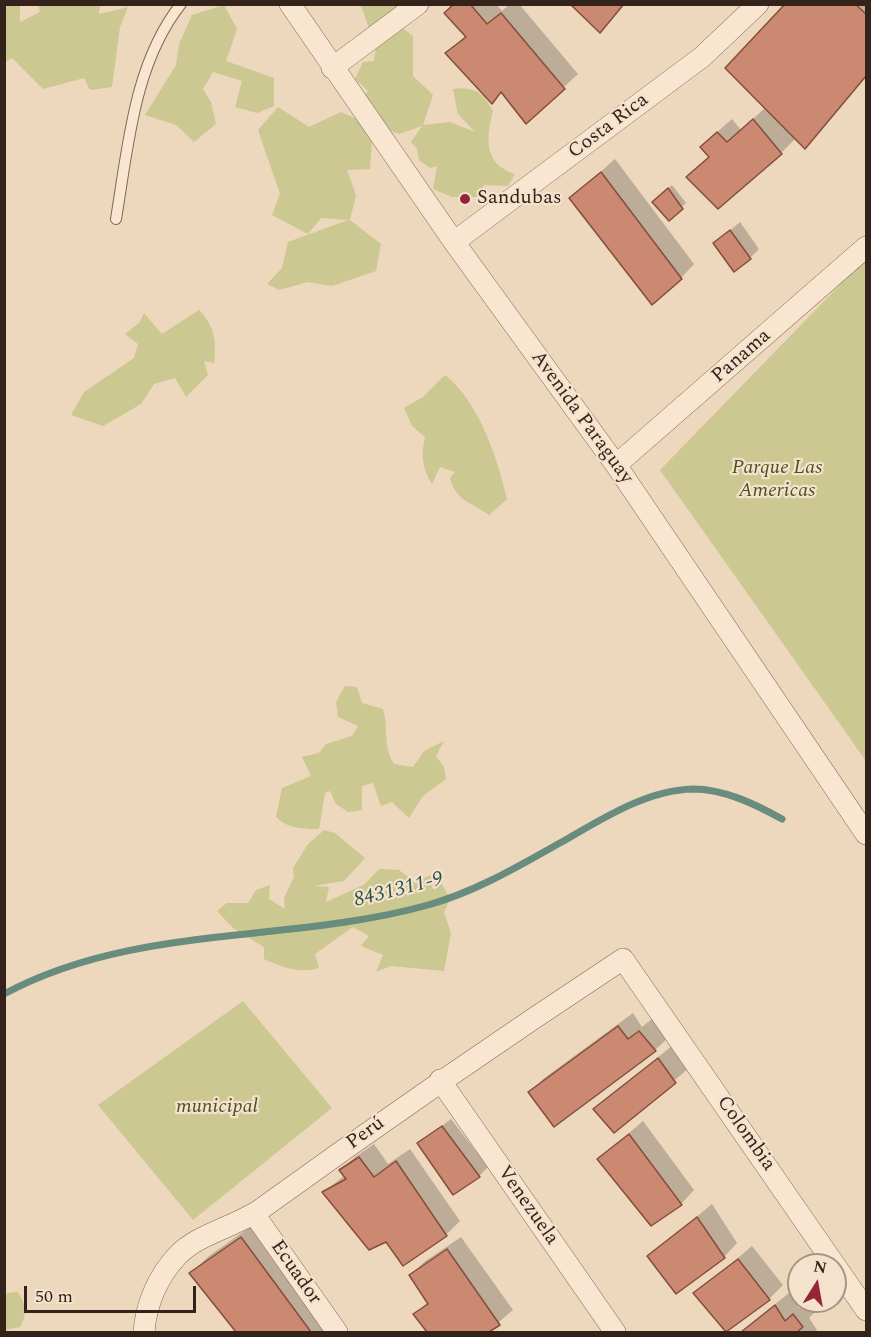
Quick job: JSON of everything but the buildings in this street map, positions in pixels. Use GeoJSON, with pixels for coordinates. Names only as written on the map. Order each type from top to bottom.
{"type":"FeatureCollection","features":[{"type":"Feature","properties":{"kind":"street","name":"Avenida Paraguay"},"geometry":{"type":"LineString","coordinates":[[290,4],[454,242],[616,465],[867,834]]}},
{"type":"Feature","properties":{"kind":"street"},"geometry":{"type":"LineString","coordinates":[[332,68],[418,4]]}},
{"type":"Feature","properties":{"kind":"street","name":"Costa Rica"},"geometry":{"type":"LineString","coordinates":[[454,242],[702,57],[758,4]]}},
{"type":"Feature","properties":{"kind":"street","name":"Panama"},"geometry":{"type":"LineString","coordinates":[[616,465],[867,247]]}},
{"type":"Feature","properties":{"kind":"street","name":"Perú"},"geometry":{"type":"LineString","coordinates":[[144,1332],[156,1284],[179,1254],[218,1230],[254,1214],[440,1080],[623,959]]}},
{"type":"Feature","properties":{"kind":"street","name":"Colombia"},"geometry":{"type":"LineString","coordinates":[[623,959],[867,1310]]}},
{"type":"Feature","properties":{"kind":"street","name":"Venezuela"},"geometry":{"type":"LineString","coordinates":[[440,1080],[615,1332]]}},
{"type":"Feature","properties":{"kind":"street","name":"Ecuador"},"geometry":{"type":"LineString","coordinates":[[254,1214],[337,1332]]}},
{"type":"Feature","properties":{"kind":"lane"},"geometry":{"type":"LineString","coordinates":[[116,219],[131,124],[147,70],[168,20],[181,4]]}},
{"type":"Feature","properties":{"kind":"green space"},"geometry":{"type":"Polygon","coordinates":[[[5,4],[20,5],[20,22],[40,12],[38,5],[100,5],[99,14],[128,7],[120,27],[112,87],[90,90],[84,78],[43,89],[12,58],[5,62],[5,4]]]}},
{"type":"Feature","properties":{"kind":"green space"},"geometry":{"type":"Polygon","coordinates":[[[363,4],[394,5],[404,12],[400,26],[413,36],[413,76],[433,95],[423,125],[450,122],[475,132],[458,114],[453,89],[473,90],[482,95],[493,111],[488,140],[492,157],[505,170],[515,174],[508,186],[484,185],[478,197],[452,197],[433,189],[437,166],[430,168],[419,160],[417,149],[411,142],[422,126],[399,134],[382,127],[360,100],[368,91],[355,79],[363,62],[374,61],[376,47],[361,6],[363,4]]]}},
{"type":"Feature","properties":{"kind":"green space"},"geometry":{"type":"Polygon","coordinates":[[[224,5],[237,29],[226,61],[274,78],[274,106],[257,113],[235,107],[242,81],[213,72],[203,89],[211,102],[216,124],[194,142],[176,125],[145,115],[176,65],[179,44],[192,15],[224,5]]]}},
{"type":"Feature","properties":{"kind":"green space"},"geometry":{"type":"Polygon","coordinates":[[[278,107],[309,127],[341,112],[373,126],[370,169],[347,170],[356,195],[350,220],[381,244],[376,271],[332,286],[308,282],[279,290],[267,284],[282,268],[288,242],[348,220],[321,218],[308,234],[272,215],[280,194],[258,130],[278,107]]]}},
{"type":"Feature","properties":{"kind":"green space","name":"Parque Las Americas"},"geometry":{"type":"Polygon","coordinates":[[[866,258],[866,761],[660,470],[866,258]]]}},
{"type":"Feature","properties":{"kind":"green space"},"geometry":{"type":"Polygon","coordinates":[[[199,310],[208,321],[213,334],[214,363],[204,361],[208,375],[186,397],[175,378],[154,384],[141,404],[103,426],[71,415],[84,392],[134,358],[138,344],[125,334],[139,323],[144,313],[162,334],[199,310]]]}},
{"type":"Feature","properties":{"kind":"green space"},"geometry":{"type":"Polygon","coordinates":[[[445,375],[457,386],[477,415],[498,466],[507,499],[489,515],[460,497],[456,492],[450,478],[455,472],[440,467],[432,484],[423,461],[425,437],[412,426],[404,408],[423,397],[445,375]]]}},
{"type":"Feature","properties":{"kind":"green space"},"geometry":{"type":"Polygon","coordinates":[[[345,686],[357,687],[362,703],[383,709],[388,750],[394,764],[413,767],[424,751],[444,741],[436,756],[444,767],[446,779],[423,796],[409,818],[392,802],[381,806],[373,783],[362,786],[362,810],[348,812],[336,804],[330,791],[325,793],[319,829],[291,826],[276,817],[282,788],[311,776],[302,757],[319,753],[326,744],[352,736],[358,726],[338,717],[336,702],[345,686]]]}},
{"type":"Feature","properties":{"kind":"green space"},"geometry":{"type":"Polygon","coordinates":[[[324,830],[335,833],[365,858],[344,881],[313,886],[329,887],[326,902],[365,884],[379,869],[399,870],[415,882],[435,873],[450,898],[444,913],[451,933],[444,971],[391,966],[376,972],[383,955],[361,946],[369,936],[353,927],[315,954],[319,968],[291,969],[264,959],[264,947],[233,928],[217,911],[227,903],[248,903],[256,890],[270,885],[269,899],[285,909],[284,898],[294,877],[293,868],[308,844],[324,830]]]}},
{"type":"Feature","properties":{"kind":"green space","name":"municipal"},"geometry":{"type":"Polygon","coordinates":[[[243,1001],[332,1108],[193,1220],[98,1105],[243,1001]]]}},
{"type":"Feature","properties":{"kind":"green space"},"geometry":{"type":"Polygon","coordinates":[[[18,1292],[24,1305],[24,1317],[20,1327],[5,1330],[7,1293],[18,1292]]]}},
{"type":"Feature","properties":{"kind":"waterway","name":"8431311-9"},"geometry":{"type":"LineString","coordinates":[[4,994],[54,971],[106,956],[213,937],[375,917],[428,905],[482,885],[627,806],[660,794],[693,789],[716,792],[750,803],[782,819]]}},
{"type":"Feature","properties":{"kind":"place","name":"Sandubas"},"geometry":{"type":"Point","coordinates":[465,199]}}]}
